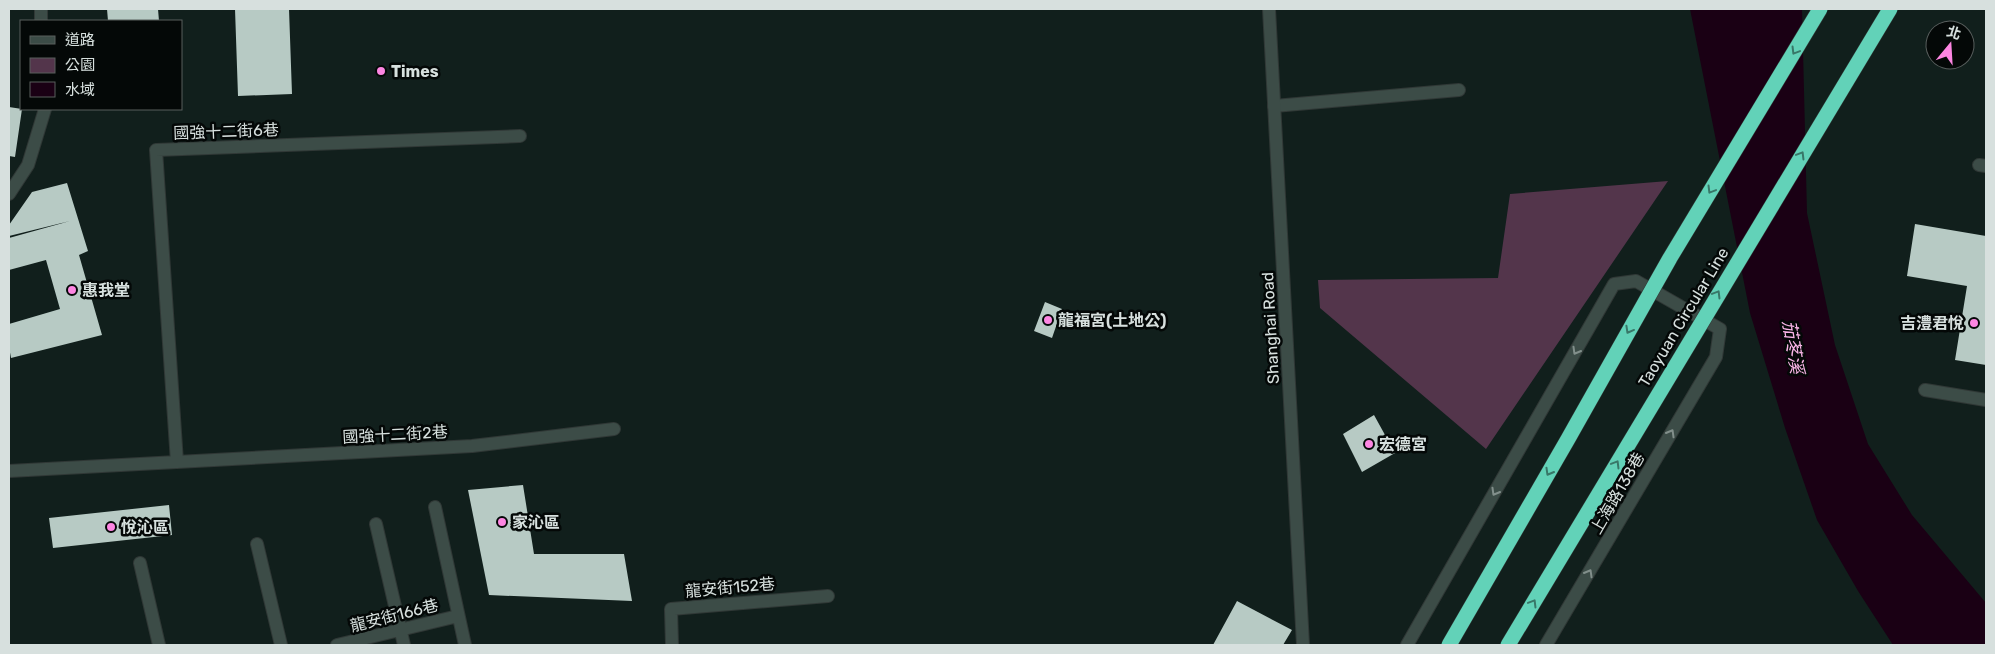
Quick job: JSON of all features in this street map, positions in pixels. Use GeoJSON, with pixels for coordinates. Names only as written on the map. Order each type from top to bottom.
{"type":"FeatureCollection","features":[{"type":"Feature","properties":{"kind":"highway"},"geometry":{"type":"LineString","coordinates":[[1449,645],[1670,258],[1820,9]]}},
{"type":"Feature","properties":{"kind":"highway","name":"Taoyuan Circular Line"},"geometry":{"type":"LineString","coordinates":[[1508,645],[1890,9]]}},
{"type":"Feature","properties":{"kind":"street","name":"Shanghai Road"},"geometry":{"type":"LineString","coordinates":[[1269,9],[1303,645]]}},
{"type":"Feature","properties":{"kind":"street"},"geometry":{"type":"LineString","coordinates":[[1274,106],[1459,90]]}},
{"type":"Feature","properties":{"kind":"street"},"geometry":{"type":"LineString","coordinates":[[9,194],[28,165],[45,110]]}},
{"type":"Feature","properties":{"kind":"street","name":"國強十二街6巷"},"geometry":{"type":"LineString","coordinates":[[177,462],[156,150],[520,136]]}},
{"type":"Feature","properties":{"kind":"street","name":"上海路138巷"},"geometry":{"type":"LineString","coordinates":[[1407,645],[1614,284],[1636,281],[1720,329],[1716,357],[1546,645]]}},
{"type":"Feature","properties":{"kind":"street"},"geometry":{"type":"LineString","coordinates":[[1925,390],[1986,400]]}},
{"type":"Feature","properties":{"kind":"street","name":"國強十二街2巷"},"geometry":{"type":"LineString","coordinates":[[9,471],[472,446],[614,429]]}},
{"type":"Feature","properties":{"kind":"street"},"geometry":{"type":"LineString","coordinates":[[435,507],[465,645]]}},
{"type":"Feature","properties":{"kind":"street"},"geometry":{"type":"LineString","coordinates":[[376,524],[404,645]]}},
{"type":"Feature","properties":{"kind":"street"},"geometry":{"type":"LineString","coordinates":[[257,544],[280,645]]}},
{"type":"Feature","properties":{"kind":"street"},"geometry":{"type":"LineString","coordinates":[[140,563],[159,645]]}},
{"type":"Feature","properties":{"kind":"street","name":"龍安街152巷"},"geometry":{"type":"LineString","coordinates":[[672,645],[671,609],[828,596]]}},
{"type":"Feature","properties":{"kind":"street","name":"龍安街166巷"},"geometry":{"type":"LineString","coordinates":[[337,645],[458,616]]}},
{"type":"Feature","properties":{"kind":"green space"},"geometry":{"type":"Polygon","coordinates":[[[1668,181],[1486,449],[1320,308],[1318,280],[1498,278],[1510,194],[1668,181]]]}},
{"type":"Feature","properties":{"kind":"water","name":"茄苳溪"},"geometry":{"type":"Polygon","coordinates":[[[1690,9],[1802,9],[1807,213],[1835,345],[1868,444],[1912,515],[1986,603],[1986,645],[1893,645],[1858,591],[1817,520],[1785,428],[1750,313],[1690,9]]]}},
{"type":"Feature","properties":{"kind":"building"},"geometry":{"type":"Polygon","coordinates":[[[107,9],[158,9],[159,20],[108,20],[107,9]]]}},
{"type":"Feature","properties":{"kind":"building"},"geometry":{"type":"Polygon","coordinates":[[[235,9],[289,9],[292,94],[238,96],[235,9]]]}},
{"type":"Feature","properties":{"kind":"building"},"geometry":{"type":"Polygon","coordinates":[[[9,107],[22,110],[15,157],[9,156],[9,107]]]}},
{"type":"Feature","properties":{"kind":"building","name":"惠我堂"},"geometry":{"type":"Polygon","coordinates":[[[67,183],[88,251],[79,255],[102,335],[11,358],[9,324],[60,309],[46,260],[9,270],[9,238],[70,221],[9,236],[9,225],[32,192],[67,183]]]}},
{"type":"Feature","properties":{"kind":"building","name":"吉澧君悅"},"geometry":{"type":"Polygon","coordinates":[[[1915,224],[1986,236],[1986,365],[1955,360],[1967,286],[1907,276],[1915,224]]]}},
{"type":"Feature","properties":{"kind":"building","name":"龍福宮(土地公)"},"geometry":{"type":"Polygon","coordinates":[[[1045,302],[1062,309],[1052,338],[1034,331],[1045,302]]]}},
{"type":"Feature","properties":{"kind":"building","name":"宏德宮"},"geometry":{"type":"Polygon","coordinates":[[[1374,415],[1395,453],[1362,472],[1343,434],[1374,415]]]}},
{"type":"Feature","properties":{"kind":"building","name":"家沁區"},"geometry":{"type":"Polygon","coordinates":[[[523,485],[534,554],[624,554],[632,601],[489,595],[468,490],[523,485]]]}},
{"type":"Feature","properties":{"kind":"building","name":"悅沁區"},"geometry":{"type":"Polygon","coordinates":[[[169,505],[172,535],[53,548],[49,518],[169,505]]]}},
{"type":"Feature","properties":{"kind":"building"},"geometry":{"type":"Polygon","coordinates":[[[1237,601],[1292,630],[1283,645],[1213,645],[1237,601]]]}},
{"type":"Feature","properties":{"kind":"place","name":"Times"},"geometry":{"type":"Point","coordinates":[381,71]}},
{"type":"Feature","properties":{"kind":"place","name":"惠我堂"},"geometry":{"type":"Point","coordinates":[72,290]}},
{"type":"Feature","properties":{"kind":"place","name":"龍福宮(土地公)"},"geometry":{"type":"Point","coordinates":[1048,320]}},
{"type":"Feature","properties":{"kind":"place","name":"吉澧君悅"},"geometry":{"type":"Point","coordinates":[1974,323]}},
{"type":"Feature","properties":{"kind":"place","name":"宏德宮"},"geometry":{"type":"Point","coordinates":[1369,444]}},
{"type":"Feature","properties":{"kind":"place","name":"家沁區"},"geometry":{"type":"Point","coordinates":[502,522]}},
{"type":"Feature","properties":{"kind":"place","name":"悅沁區"},"geometry":{"type":"Point","coordinates":[111,527]}}]}
